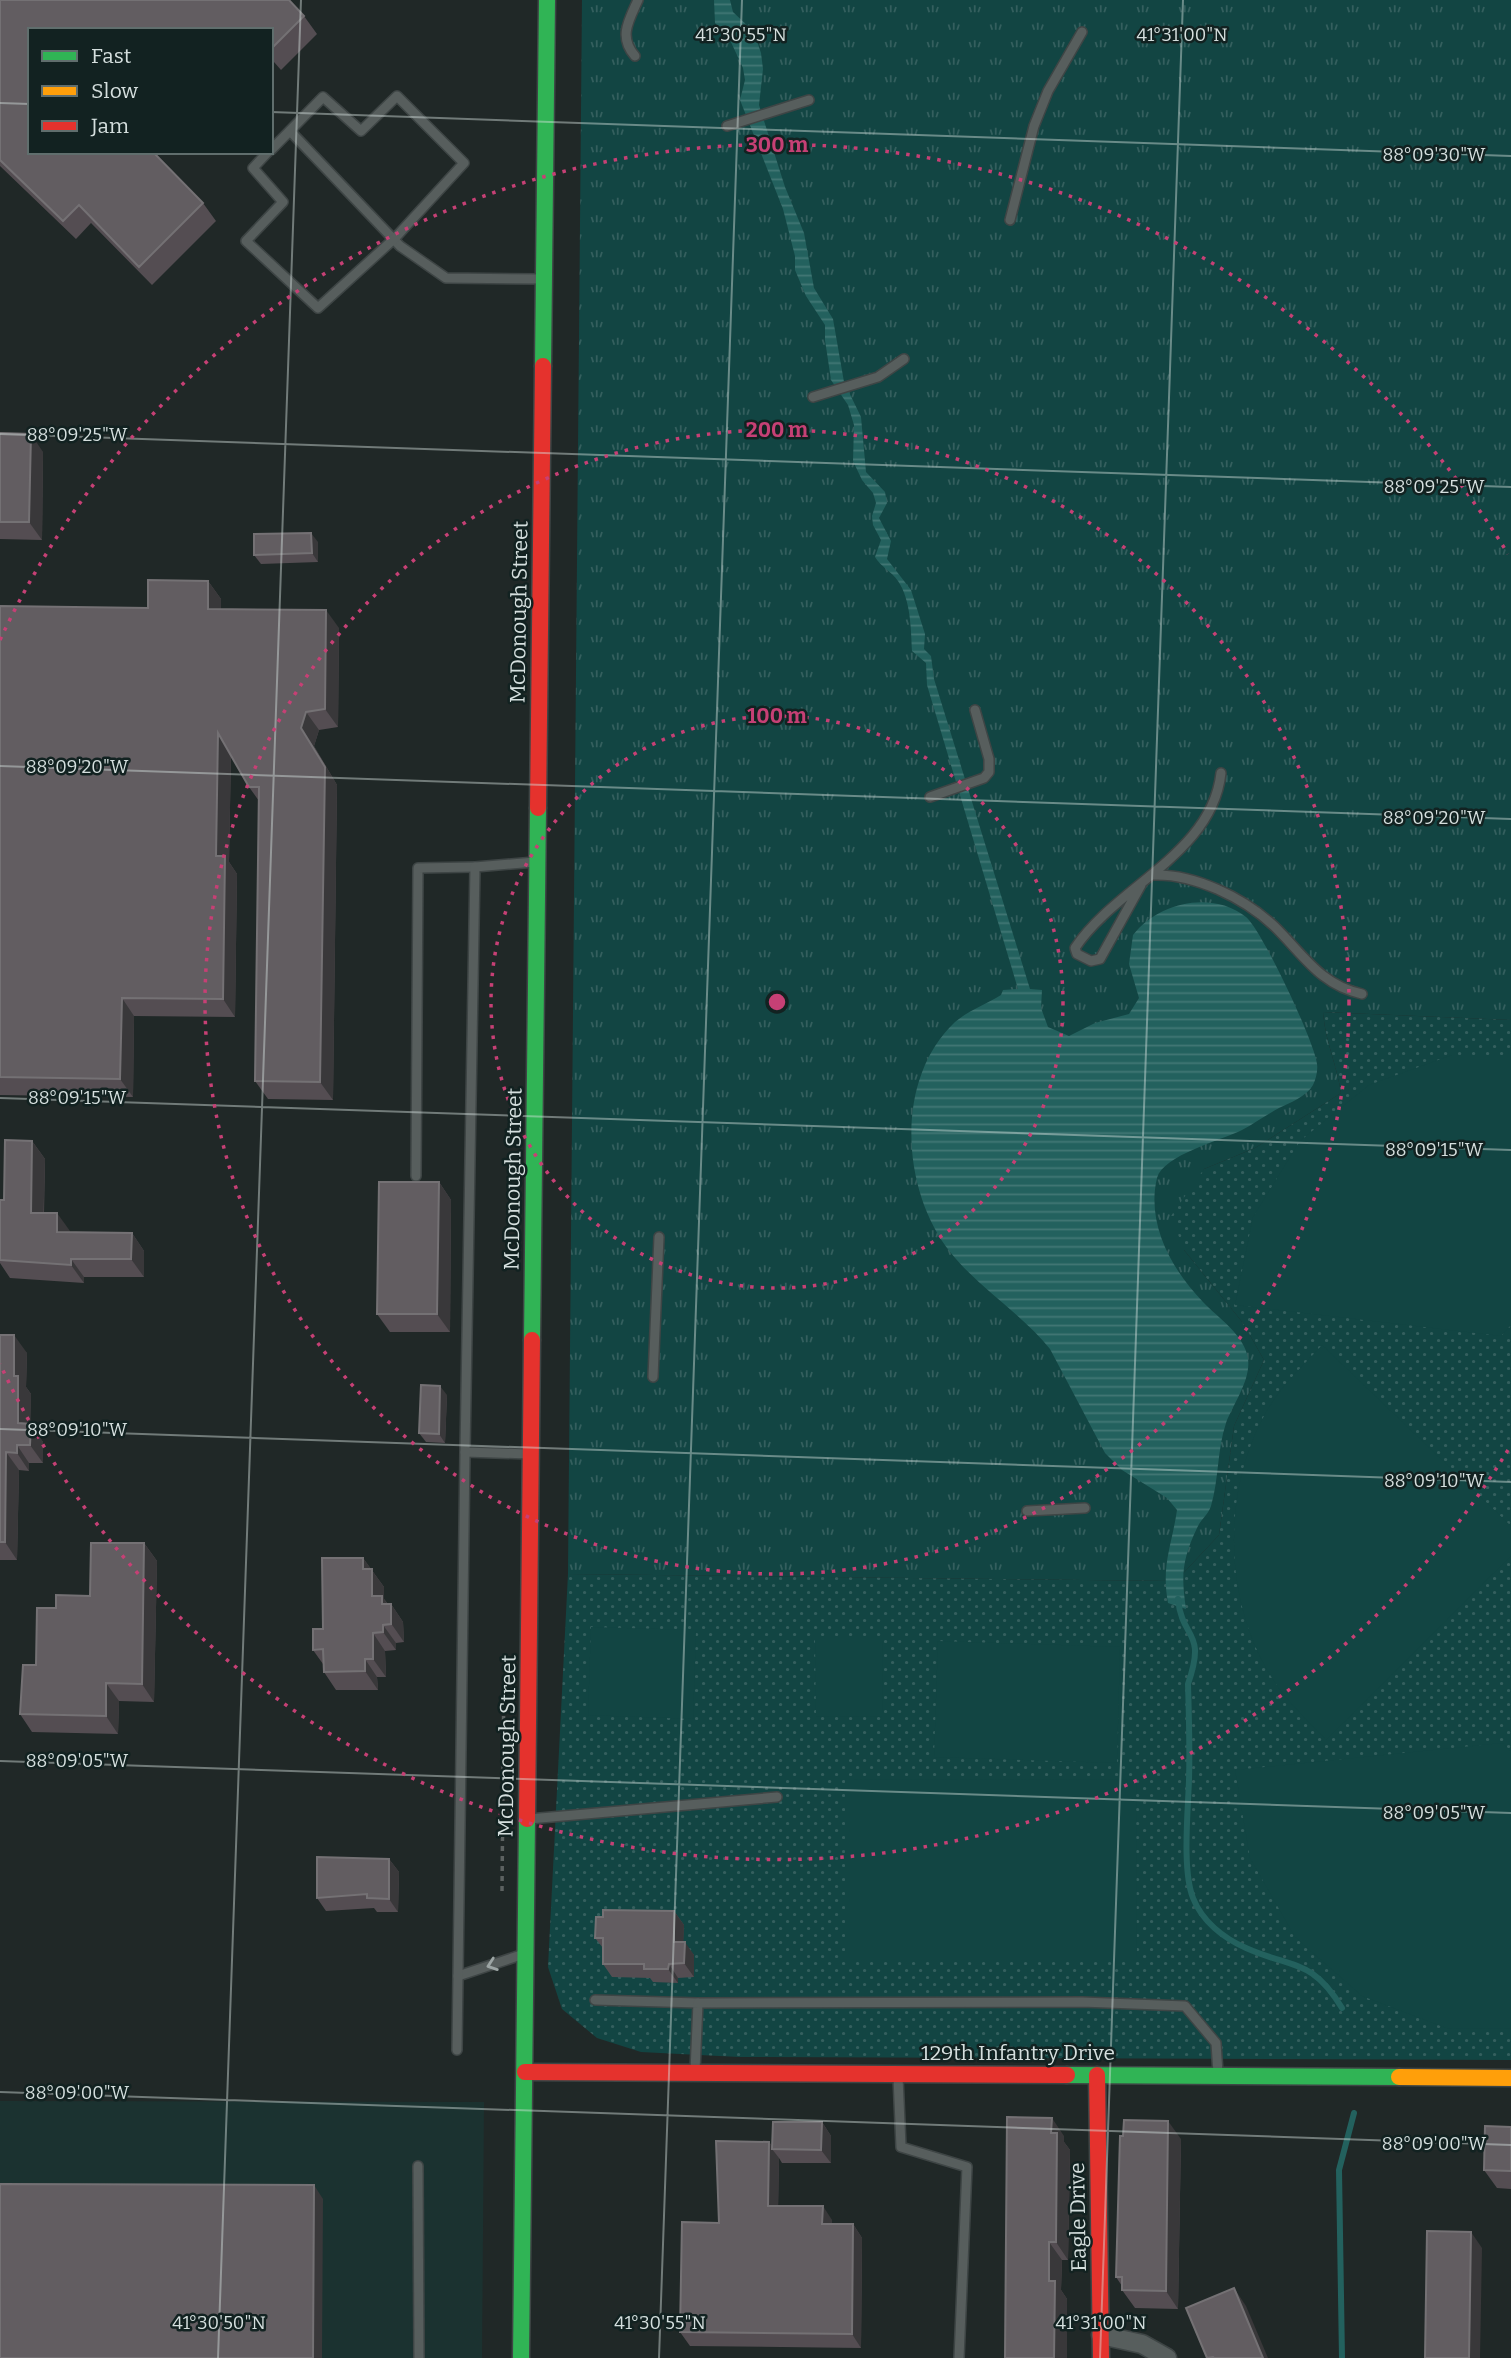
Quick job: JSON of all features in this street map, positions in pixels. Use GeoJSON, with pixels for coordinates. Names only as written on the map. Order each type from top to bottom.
{"type":"FeatureCollection","features":[{"type":"Feature","properties":{"kind":"street","name":"McDonough Street"},"geometry":{"type":"LineString","coordinates":[[522,2358],[547,0]]}},
{"type":"Feature","properties":{"kind":"street","name":"129th Infantry Drive"},"geometry":{"type":"LineString","coordinates":[[525,2071],[1511,2078]]}},
{"type":"Feature","properties":{"kind":"street","name":"Eagle Drive"},"geometry":{"type":"LineString","coordinates":[[1097,2075],[1101,2358]]}},
{"type":"Feature","properties":{"kind":"street"},"geometry":{"type":"LineString","coordinates":[[1101,2335],[1142,2344],[1167,2358]]}},
{"type":"Feature","properties":{"kind":"lane"},"geometry":{"type":"LineString","coordinates":[[635,57],[628,48],[625,31],[638,0]]}},
{"type":"Feature","properties":{"kind":"lane"},"geometry":{"type":"LineString","coordinates":[[1010,220],[1034,126],[1048,91],[1082,33]]}},
{"type":"Feature","properties":{"kind":"lane"},"geometry":{"type":"LineString","coordinates":[[267,154],[253,167],[283,202],[246,241],[318,308],[395,238],[464,163],[397,96],[361,131],[323,97],[273,148]]}},
{"type":"Feature","properties":{"kind":"lane"},"geometry":{"type":"LineString","coordinates":[[727,126],[809,100]]}},
{"type":"Feature","properties":{"kind":"lane"},"geometry":{"type":"LineString","coordinates":[[290,131],[400,246],[446,278],[544,279]]}},
{"type":"Feature","properties":{"kind":"lane"},"geometry":{"type":"LineString","coordinates":[[813,397],[889,372],[904,359]]}},
{"type":"Feature","properties":{"kind":"lane"},"geometry":{"type":"LineString","coordinates":[[930,797],[980,780],[989,772],[989,759],[975,710]]}},
{"type":"Feature","properties":{"kind":"lane"},"geometry":{"type":"LineString","coordinates":[[1140,885],[1100,959],[1091,961],[1077,954],[1075,948],[1091,925],[1152,875],[1203,822],[1215,798],[1221,773]]}},
{"type":"Feature","properties":{"kind":"lane"},"geometry":{"type":"LineString","coordinates":[[416,1176],[418,868],[538,862]]}},
{"type":"Feature","properties":{"kind":"lane"},"geometry":{"type":"LineString","coordinates":[[457,2050],[475,867]]}},
{"type":"Feature","properties":{"kind":"lane"},"geometry":{"type":"LineString","coordinates":[[1152,875],[1175,876],[1229,895],[1262,915],[1310,966],[1329,982],[1342,990],[1362,994]]}},
{"type":"Feature","properties":{"kind":"lane"},"geometry":{"type":"LineString","coordinates":[[653,1377],[659,1237]]}},
{"type":"Feature","properties":{"kind":"lane"},"geometry":{"type":"LineString","coordinates":[[465,1452],[531,1454]]}},
{"type":"Feature","properties":{"kind":"lane"},"geometry":{"type":"LineString","coordinates":[[1027,1511],[1085,1508]]}},
{"type":"Feature","properties":{"kind":"lane"},"geometry":{"type":"LineString","coordinates":[[527,1819],[776,1797]]}},
{"type":"Feature","properties":{"kind":"lane"},"geometry":{"type":"LineString","coordinates":[[458,1976],[526,1954]]}},
{"type":"Feature","properties":{"kind":"lane"},"geometry":{"type":"LineString","coordinates":[[595,2000],[698,2003],[1082,2002],[1185,2006],[1216,2043],[1219,2076]]}},
{"type":"Feature","properties":{"kind":"lane"},"geometry":{"type":"LineString","coordinates":[[695,2073],[698,2003]]}},
{"type":"Feature","properties":{"kind":"lane"},"geometry":{"type":"LineString","coordinates":[[898,2074],[901,2147],[967,2167],[959,2358]]}},
{"type":"Feature","properties":{"kind":"lane"},"geometry":{"type":"LineString","coordinates":[[418,2166],[419,2358]]}},
{"type":"Feature","properties":{"kind":"shaded area"},"geometry":{"type":"Polygon","coordinates":[[[714,0],[730,0],[733,12],[754,32],[761,53],[763,69],[759,105],[785,187],[804,233],[814,288],[833,319],[844,382],[861,417],[866,472],[885,492],[887,503],[879,518],[891,541],[887,559],[911,590],[925,634],[924,649],[931,656],[934,679],[1030,989],[1042,990],[1041,1008],[1048,1027],[1069,1036],[1095,1023],[1129,1014],[1139,998],[1129,964],[1133,935],[1157,914],[1186,903],[1202,902],[1233,909],[1254,926],[1287,987],[1314,1052],[1316,1074],[1307,1093],[1242,1130],[1181,1155],[1170,1162],[1157,1178],[1155,1212],[1164,1245],[1172,1261],[1203,1302],[1242,1342],[1248,1359],[1247,1375],[1223,1433],[1211,1506],[1200,1522],[1188,1549],[1183,1577],[1186,1609],[1168,1603],[1166,1590],[1166,1566],[1177,1510],[1167,1498],[1122,1470],[1105,1453],[1050,1349],[962,1266],[934,1228],[922,1199],[914,1168],[911,1136],[914,1104],[922,1073],[935,1046],[955,1022],[1001,995],[1003,990],[1018,989],[927,685],[926,663],[912,651],[906,597],[898,581],[875,557],[881,540],[873,525],[872,516],[876,503],[873,493],[862,480],[853,461],[854,425],[848,405],[831,380],[825,325],[806,296],[795,270],[795,256],[783,209],[740,100],[745,80],[743,68],[730,40],[715,23],[714,0]]]}},
{"type":"Feature","properties":{"kind":"shaded area"},"geometry":{"type":"Polygon","coordinates":[[[0,2101],[484,2102],[482,2358],[0,2358],[0,2101]]]}},
{"type":"Feature","properties":{"kind":"green space"},"geometry":{"type":"Polygon","coordinates":[[[582,0],[1511,0],[1511,1020],[1323,1012],[1341,1093],[1255,1148],[1204,1169],[1184,1250],[1243,1323],[1264,1360],[1234,1426],[1219,1535],[1176,1581],[568,1574],[582,0]]]}},
{"type":"Feature","properties":{"kind":"green space"},"geometry":{"type":"Polygon","coordinates":[[[1323,1012],[1511,1020],[1511,2060],[739,2057],[641,2052],[597,2038],[562,2009],[548,1967],[568,1574],[1176,1581],[1219,1535],[1234,1426],[1264,1360],[1243,1323],[1184,1250],[1171,1216],[1204,1169],[1255,1148],[1341,1093],[1323,1012]]]}},
{"type":"Feature","properties":{"kind":"green space"},"geometry":{"type":"Polygon","coordinates":[[[1452,1055],[1511,1055],[1511,1325],[1501,1336],[1235,1305],[1253,1217],[1300,1141],[1369,1085],[1452,1055]]]}},
{"type":"Feature","properties":{"kind":"green space"},"geometry":{"type":"Polygon","coordinates":[[[1322,1345],[1511,1526],[1511,1556],[1326,1740],[1281,1691],[1258,1652],[1245,1617],[1237,1580],[1234,1543],[1236,1505],[1243,1468],[1256,1433],[1278,1394],[1322,1345]]]}},
{"type":"Feature","properties":{"kind":"green space"},"geometry":{"type":"Polygon","coordinates":[[[591,1627],[696,1630],[693,1719],[588,1715],[591,1627]]]}},
{"type":"Feature","properties":{"kind":"green space"},"geometry":{"type":"Polygon","coordinates":[[[815,1639],[882,1639],[883,1716],[816,1717],[815,1639]]]}},
{"type":"Feature","properties":{"kind":"green space"},"geometry":{"type":"Polygon","coordinates":[[[938,1641],[1120,1647],[1117,1763],[934,1757],[938,1641]]]}},
{"type":"Feature","properties":{"kind":"green space"},"geometry":{"type":"Polygon","coordinates":[[[1502,1743],[1511,1751],[1511,2029],[1446,2028],[1362,1996],[1295,1937],[1250,1858],[1235,1770],[1502,1743]]]}},
{"type":"Feature","properties":{"kind":"green space"},"geometry":{"type":"Polygon","coordinates":[[[1136,1779],[1137,1962],[845,1962],[845,1780],[1136,1779]]]}},
{"type":"Feature","properties":{"kind":"building"},"geometry":{"type":"Polygon","coordinates":[[[0,0],[289,0],[304,16],[273,47],[273,28],[28,28],[28,154],[155,154],[203,203],[139,267],[79,205],[63,221],[0,160],[0,0]]]}},
{"type":"Feature","properties":{"kind":"building"},"geometry":{"type":"Polygon","coordinates":[[[0,433],[31,434],[29,522],[0,522],[0,433]]]}},
{"type":"Feature","properties":{"kind":"building"},"geometry":{"type":"Polygon","coordinates":[[[311,533],[312,553],[254,555],[254,534],[311,533]]]}},
{"type":"Feature","properties":{"kind":"building"},"geometry":{"type":"Polygon","coordinates":[[[148,580],[208,581],[208,609],[326,610],[325,709],[306,712],[301,728],[325,767],[320,1082],[255,1081],[259,787],[249,787],[218,733],[216,856],[225,856],[223,999],[122,998],[120,1079],[0,1077],[0,606],[148,608],[148,580]]]}},
{"type":"Feature","properties":{"kind":"building"},"geometry":{"type":"Polygon","coordinates":[[[5,1140],[32,1141],[31,1213],[57,1213],[57,1232],[132,1233],[131,1259],[71,1259],[71,1265],[0,1260],[0,1200],[4,1200],[5,1140]]]}},
{"type":"Feature","properties":{"kind":"building"},"geometry":{"type":"Polygon","coordinates":[[[379,1182],[439,1182],[437,1314],[377,1314],[379,1182]]]}},
{"type":"Feature","properties":{"kind":"building"},"geometry":{"type":"Polygon","coordinates":[[[0,1335],[14,1335],[14,1376],[18,1376],[18,1423],[31,1424],[30,1445],[17,1445],[17,1453],[6,1452],[5,1542],[0,1542],[0,1335]]]}},
{"type":"Feature","properties":{"kind":"building"},"geometry":{"type":"Polygon","coordinates":[[[421,1385],[440,1386],[439,1434],[419,1433],[421,1385]]]}},
{"type":"Feature","properties":{"kind":"building"},"geometry":{"type":"Polygon","coordinates":[[[91,1543],[144,1543],[142,1684],[106,1683],[106,1716],[20,1714],[23,1665],[36,1665],[37,1608],[56,1608],[56,1595],[90,1596],[91,1543]]]}},
{"type":"Feature","properties":{"kind":"building"},"geometry":{"type":"Polygon","coordinates":[[[322,1558],[363,1558],[363,1569],[372,1569],[372,1596],[382,1596],[382,1604],[391,1604],[391,1624],[383,1625],[383,1632],[373,1633],[373,1659],[365,1659],[365,1671],[324,1672],[323,1649],[313,1650],[313,1629],[323,1629],[322,1558]]]}},
{"type":"Feature","properties":{"kind":"building"},"geometry":{"type":"Polygon","coordinates":[[[317,1857],[389,1859],[389,1899],[367,1898],[367,1894],[317,1898],[317,1857]]]}},
{"type":"Feature","properties":{"kind":"building"},"geometry":{"type":"Polygon","coordinates":[[[603,1910],[674,1911],[674,1942],[685,1942],[684,1963],[669,1964],[668,1969],[644,1969],[644,1964],[603,1964],[603,1938],[595,1938],[596,1917],[603,1917],[603,1910]]]}},
{"type":"Feature","properties":{"kind":"building"},"geometry":{"type":"Polygon","coordinates":[[[1007,2117],[1052,2118],[1051,2133],[1057,2133],[1056,2242],[1049,2242],[1049,2281],[1055,2281],[1054,2358],[1005,2358],[1007,2117]]]}},
{"type":"Feature","properties":{"kind":"building"},"geometry":{"type":"Polygon","coordinates":[[[1124,2120],[1168,2121],[1166,2291],[1122,2290],[1122,2277],[1116,2277],[1120,2136],[1123,2136],[1124,2120]]]}},
{"type":"Feature","properties":{"kind":"building"},"geometry":{"type":"Polygon","coordinates":[[[773,2122],[822,2122],[821,2150],[772,2149],[773,2122]]]}},
{"type":"Feature","properties":{"kind":"building"},"geometry":{"type":"Polygon","coordinates":[[[1485,2126],[1511,2127],[1511,2171],[1484,2170],[1485,2126]]]}},
{"type":"Feature","properties":{"kind":"building"},"geometry":{"type":"Polygon","coordinates":[[[716,2141],[769,2142],[768,2206],[823,2206],[822,2224],[853,2224],[852,2334],[680,2332],[682,2222],[719,2223],[716,2141]]]}},
{"type":"Feature","properties":{"kind":"building"},"geometry":{"type":"Polygon","coordinates":[[[0,2184],[314,2185],[313,2358],[0,2358],[0,2184]]]}},
{"type":"Feature","properties":{"kind":"building"},"geometry":{"type":"Polygon","coordinates":[[[1427,2231],[1471,2232],[1469,2358],[1425,2358],[1427,2231]]]}},
{"type":"Feature","properties":{"kind":"building"},"geometry":{"type":"Polygon","coordinates":[[[1234,2288],[1263,2358],[1207,2358],[1186,2308],[1234,2288]]]}},
{"type":"Feature","properties":{"kind":"waterway"},"geometry":{"type":"LineString","coordinates":[[1178,1599],[1195,1653],[1188,1684],[1186,1840],[1193,1898],[1202,1914],[1221,1934],[1262,1955],[1311,1973],[1321,1980],[1342,2008]]}},
{"type":"Feature","properties":{"kind":"waterway"},"geometry":{"type":"LineString","coordinates":[[1342,2358],[1339,2170],[1354,2113]]}},
{"type":"Feature","properties":{"kind":"traffic: fast"},"geometry":{"type":"LineString","coordinates":[[543,366],[547,0]]}},
{"type":"Feature","properties":{"kind":"traffic: fast"},"geometry":{"type":"LineString","coordinates":[[532,1340],[538,808]]}},
{"type":"Feature","properties":{"kind":"traffic: fast"},"geometry":{"type":"LineString","coordinates":[[521,2358],[527,1819]]}},
{"type":"Feature","properties":{"kind":"traffic: fast"},"geometry":{"type":"LineString","coordinates":[[1067,2075],[1399,2077]]}},
{"type":"Feature","properties":{"kind":"traffic: slow"},"geometry":{"type":"LineString","coordinates":[[1399,2077],[1511,2078]]}},
{"type":"Feature","properties":{"kind":"traffic: jam"},"geometry":{"type":"LineString","coordinates":[[538,808],[543,366]]}},
{"type":"Feature","properties":{"kind":"traffic: jam"},"geometry":{"type":"LineString","coordinates":[[527,1819],[532,1340]]}},
{"type":"Feature","properties":{"kind":"traffic: jam"},"geometry":{"type":"LineString","coordinates":[[525,2072],[1067,2075]]}},
{"type":"Feature","properties":{"kind":"traffic: jam"},"geometry":{"type":"LineString","coordinates":[[1097,2075],[1101,2358]]}}]}
